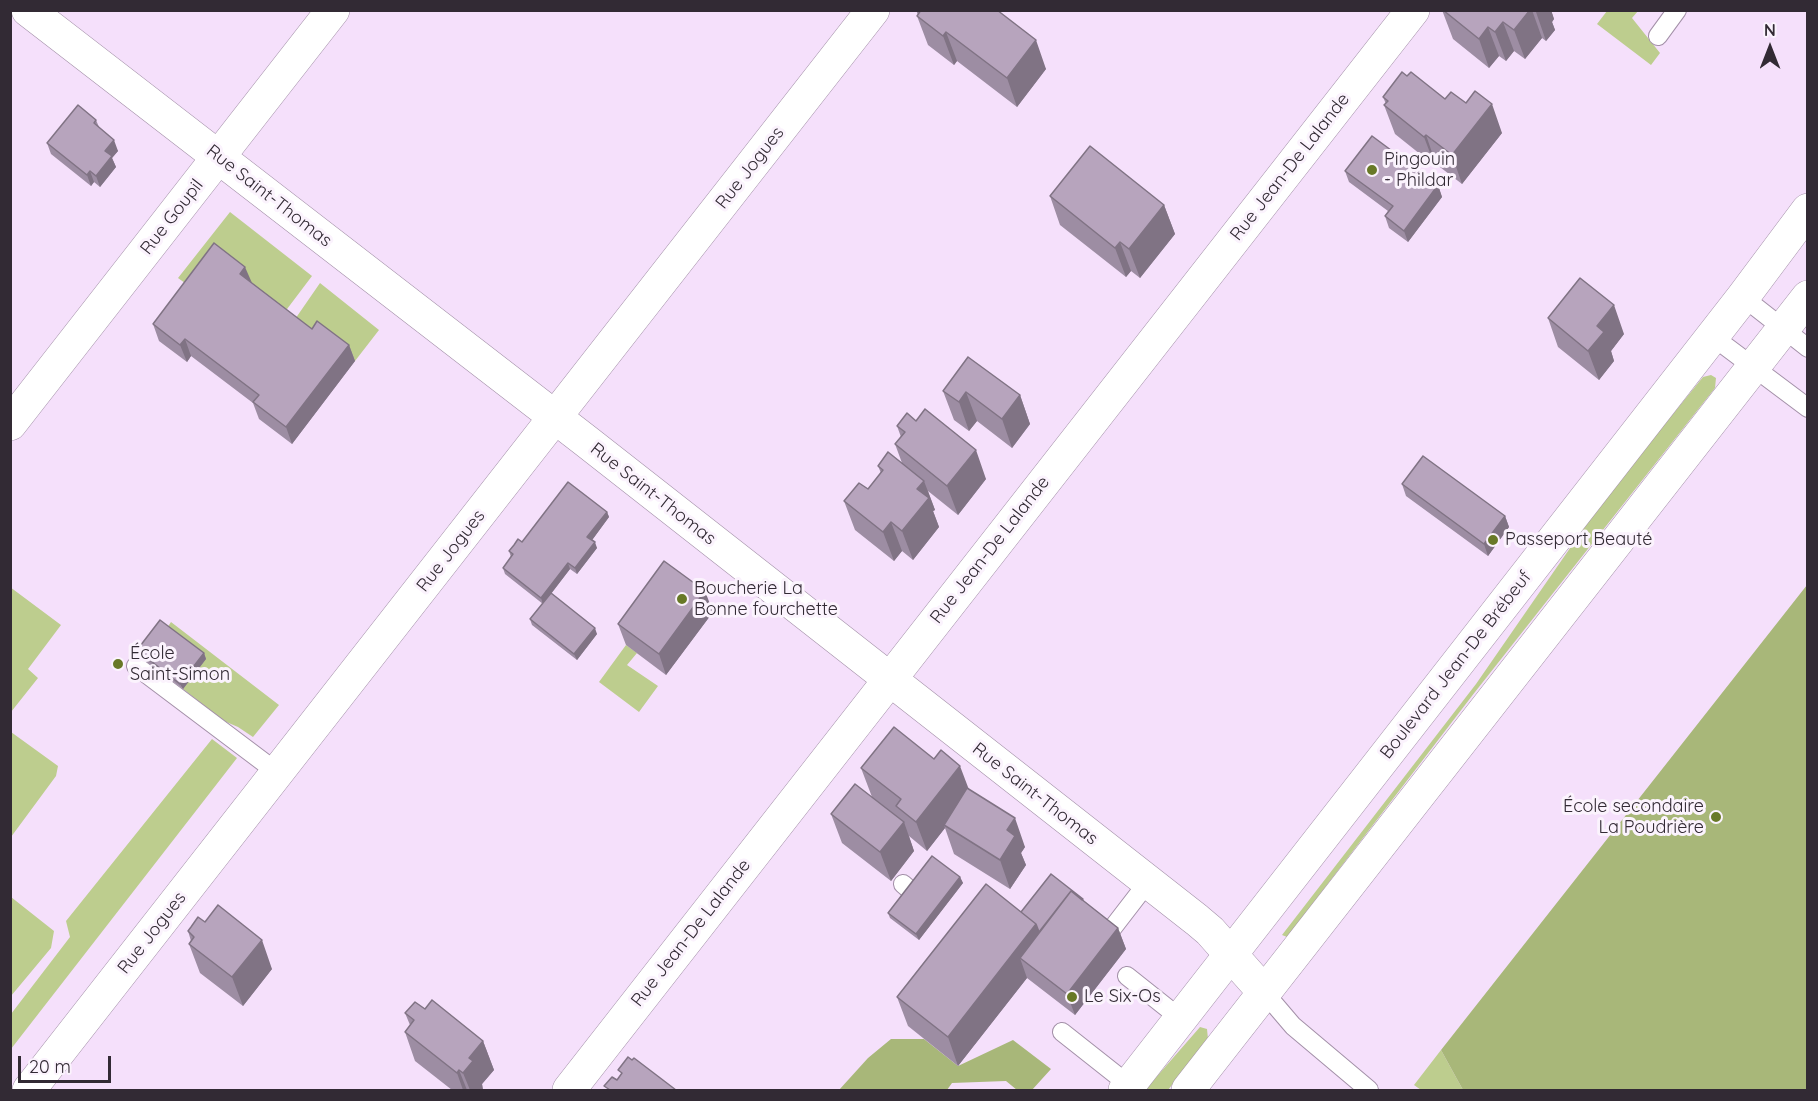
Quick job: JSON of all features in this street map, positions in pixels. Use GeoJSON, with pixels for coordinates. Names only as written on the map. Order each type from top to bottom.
{"type":"FeatureCollection","features":[{"type":"Feature","properties":{"kind":"street","name":"Rue Saint-Thomas"},"geometry":{"type":"LineString","coordinates":[[28,10],[556,418],[1210,931],[1264,992]]}},
{"type":"Feature","properties":{"kind":"street","name":"Rue Goupil"},"geometry":{"type":"LineString","coordinates":[[10,424],[333,10]]}},
{"type":"Feature","properties":{"kind":"street","name":"Rue Jogues"},"geometry":{"type":"LineString","coordinates":[[29,1090],[873,10]]}},
{"type":"Feature","properties":{"kind":"street","name":"Rue Jean-De Lalande"},"geometry":{"type":"LineString","coordinates":[[569,1090],[1413,10]]}},
{"type":"Feature","properties":{"kind":"street","name":"Boulevard Jean-De Brébeuf"},"geometry":{"type":"LineString","coordinates":[[1127,1088],[1743,297],[1808,210]]}},
{"type":"Feature","properties":{"kind":"street"},"geometry":{"type":"LineString","coordinates":[[1188,1090],[1754,367],[1795,338],[1808,297]]}},
{"type":"Feature","properties":{"kind":"lane"},"geometry":{"type":"LineString","coordinates":[[1659,36],[1677,10]]}},
{"type":"Feature","properties":{"kind":"lane"},"geometry":{"type":"LineString","coordinates":[[1743,297],[1795,338]]}},
{"type":"Feature","properties":{"kind":"lane"},"geometry":{"type":"LineString","coordinates":[[1712,336],[1808,408]]}},
{"type":"Feature","properties":{"kind":"lane"},"geometry":{"type":"LineString","coordinates":[[136,666],[278,773]]}},
{"type":"Feature","properties":{"kind":"lane"},"geometry":{"type":"LineString","coordinates":[[1111,930],[1148,882]]}},
{"type":"Feature","properties":{"kind":"lane"},"geometry":{"type":"LineString","coordinates":[[1127,976],[1181,1019]]}},
{"type":"Feature","properties":{"kind":"lane"},"geometry":{"type":"LineString","coordinates":[[1264,992],[1293,1026],[1369,1090]]}},
{"type":"Feature","properties":{"kind":"lane"},"geometry":{"type":"LineString","coordinates":[[1062,1032],[1127,1088]]}},
{"type":"Feature","properties":{"kind":"green space"},"geometry":{"type":"Polygon","coordinates":[[[1607,11],[1638,11],[1632,18],[1660,53],[1651,65],[1597,24],[1607,11]]]}},
{"type":"Feature","properties":{"kind":"green space"},"geometry":{"type":"Polygon","coordinates":[[[230,212],[312,276],[281,317],[196,291],[178,278],[230,212]]]}},
{"type":"Feature","properties":{"kind":"green space"},"geometry":{"type":"Polygon","coordinates":[[[320,283],[379,330],[355,361],[291,325],[320,283]]]}},
{"type":"Feature","properties":{"kind":"green space"},"geometry":{"type":"Polygon","coordinates":[[[1711,375],[1716,378],[1715,388],[1475,692],[1287,937],[1282,935],[1476,684],[1604,499],[1703,377],[1711,375]]]}},
{"type":"Feature","properties":{"kind":"green space","name":"École secondaire La Poudrière"},"geometry":{"type":"Polygon","coordinates":[[[1807,585],[1807,1090],[1463,1090],[1441,1050],[1807,585]]]}},
{"type":"Feature","properties":{"kind":"green space"},"geometry":{"type":"Polygon","coordinates":[[[10,587],[61,625],[28,669],[38,678],[11,712],[10,587]]]}},
{"type":"Feature","properties":{"kind":"green space"},"geometry":{"type":"Polygon","coordinates":[[[171,622],[279,705],[253,737],[224,721],[183,689],[167,628],[171,622]]]}},
{"type":"Feature","properties":{"kind":"green space"},"geometry":{"type":"Polygon","coordinates":[[[626,645],[637,653],[627,665],[658,686],[639,712],[599,682],[626,645]]]}},
{"type":"Feature","properties":{"kind":"green space"},"geometry":{"type":"Polygon","coordinates":[[[11,732],[58,766],[56,776],[11,837],[11,732]]]}},
{"type":"Feature","properties":{"kind":"green space"},"geometry":{"type":"Polygon","coordinates":[[[212,739],[237,758],[11,1049],[11,1014],[70,937],[66,921],[212,739]]]}},
{"type":"Feature","properties":{"kind":"green space"},"geometry":{"type":"Polygon","coordinates":[[[11,897],[54,931],[51,948],[11,996],[11,897]]]}},
{"type":"Feature","properties":{"kind":"green space"},"geometry":{"type":"Polygon","coordinates":[[[1200,1027],[1207,1029],[1208,1039],[1168,1090],[1145,1090],[1200,1027]]]}},
{"type":"Feature","properties":{"kind":"green space"},"geometry":{"type":"Polygon","coordinates":[[[891,1039],[924,1039],[958,1066],[1013,1040],[1051,1069],[1032,1090],[1017,1090],[1006,1081],[952,1083],[947,1090],[839,1090],[868,1058],[891,1039]]]}},
{"type":"Feature","properties":{"kind":"green space"},"geometry":{"type":"Polygon","coordinates":[[[1441,1050],[1463,1090],[1421,1090],[1414,1085],[1441,1050]]]}},
{"type":"Feature","properties":{"kind":"building"},"geometry":{"type":"Polygon","coordinates":[[[921,10],[997,10],[1036,40],[1007,78],[946,32],[943,36],[917,16],[921,10]]]}},
{"type":"Feature","properties":{"kind":"building"},"geometry":{"type":"Polygon","coordinates":[[[1443,10],[1530,10],[1514,30],[1503,22],[1495,32],[1488,27],[1479,39],[1443,10]]]}},
{"type":"Feature","properties":{"kind":"building"},"geometry":{"type":"Polygon","coordinates":[[[1402,72],[1407,76],[1411,72],[1445,99],[1451,92],[1466,103],[1475,91],[1492,104],[1452,155],[1426,135],[1424,137],[1384,105],[1388,101],[1383,97],[1402,72]]]}},
{"type":"Feature","properties":{"kind":"building"},"geometry":{"type":"Polygon","coordinates":[[[78,105],[114,140],[105,151],[112,156],[96,176],[90,171],[87,175],[47,143],[78,105]]]}},
{"type":"Feature","properties":{"kind":"building"},"geometry":{"type":"Polygon","coordinates":[[[1372,136],[1438,185],[1404,231],[1385,216],[1393,206],[1345,171],[1372,136]]]}},
{"type":"Feature","properties":{"kind":"building"},"geometry":{"type":"Polygon","coordinates":[[[1090,146],[1164,205],[1129,249],[1120,242],[1115,248],[1050,196],[1090,146]]]}},
{"type":"Feature","properties":{"kind":"building"},"geometry":{"type":"Polygon","coordinates":[[[214,243],[245,267],[240,274],[312,329],[317,321],[349,345],[286,427],[253,402],[259,395],[185,339],[180,345],[153,324],[214,243]]]}},
{"type":"Feature","properties":{"kind":"building"},"geometry":{"type":"Polygon","coordinates":[[[1580,278],[1614,305],[1597,326],[1604,332],[1588,351],[1548,318],[1580,278]]]}},
{"type":"Feature","properties":{"kind":"building"},"geometry":{"type":"Polygon","coordinates":[[[968,357],[1020,395],[1002,419],[966,392],[959,402],[943,391],[968,357]]]}},
{"type":"Feature","properties":{"kind":"building"},"geometry":{"type":"Polygon","coordinates":[[[925,409],[976,450],[947,486],[895,444],[905,432],[897,426],[907,413],[916,421],[925,409]]]}},
{"type":"Feature","properties":{"kind":"building"},"geometry":{"type":"Polygon","coordinates":[[[888,452],[924,481],[917,489],[929,498],[902,531],[891,522],[883,532],[844,501],[859,483],[868,489],[883,470],[878,466],[888,452]]]}},
{"type":"Feature","properties":{"kind":"building"},"geometry":{"type":"Polygon","coordinates":[[[1423,456],[1505,516],[1484,544],[1402,484],[1423,456]]]}},
{"type":"Feature","properties":{"kind":"building"},"geometry":{"type":"Polygon","coordinates":[[[568,482],[607,512],[587,537],[595,542],[575,568],[568,563],[541,598],[503,568],[513,554],[509,551],[518,539],[522,542],[568,482]]]}},
{"type":"Feature","properties":{"kind":"building"},"geometry":{"type":"Polygon","coordinates":[[[664,561],[705,591],[659,654],[618,624],[664,561]]]}},
{"type":"Feature","properties":{"kind":"building"},"geometry":{"type":"Polygon","coordinates":[[[551,593],[595,628],[574,654],[530,619],[551,593]]]}},
{"type":"Feature","properties":{"kind":"building"},"geometry":{"type":"Polygon","coordinates":[[[160,620],[204,653],[180,684],[137,650],[160,620]]]}},
{"type":"Feature","properties":{"kind":"building"},"geometry":{"type":"Polygon","coordinates":[[[894,727],[934,759],[941,750],[960,766],[916,822],[896,806],[901,799],[861,768],[894,727]]]}},
{"type":"Feature","properties":{"kind":"building"},"geometry":{"type":"Polygon","coordinates":[[[855,784],[904,822],[880,852],[831,814],[855,784]]]}},
{"type":"Feature","properties":{"kind":"building"},"geometry":{"type":"Polygon","coordinates":[[[967,788],[1015,818],[1007,830],[1015,836],[1000,860],[944,825],[967,788]]]}},
{"type":"Feature","properties":{"kind":"building"},"geometry":{"type":"Polygon","coordinates":[[[932,856],[960,877],[916,934],[888,913],[932,856]]]}},
{"type":"Feature","properties":{"kind":"building"},"geometry":{"type":"Polygon","coordinates":[[[1051,874],[1083,899],[1071,891],[1039,932],[1036,924],[1021,912],[1051,874]]]}},
{"type":"Feature","properties":{"kind":"building"},"geometry":{"type":"Polygon","coordinates":[[[986,884],[1036,924],[948,1037],[897,997],[986,884]]]}},
{"type":"Feature","properties":{"kind":"building"},"geometry":{"type":"Polygon","coordinates":[[[1071,891],[1118,928],[1067,994],[1020,958],[1071,891]]]}},
{"type":"Feature","properties":{"kind":"building"},"geometry":{"type":"Polygon","coordinates":[[[218,905],[262,940],[232,977],[189,944],[194,937],[188,931],[198,917],[205,922],[218,905]]]}},
{"type":"Feature","properties":{"kind":"building"},"geometry":{"type":"Polygon","coordinates":[[[432,1000],[483,1041],[469,1058],[473,1061],[463,1073],[459,1070],[457,1073],[405,1032],[414,1020],[405,1013],[415,1002],[425,1009],[432,1000]]]}},
{"type":"Feature","properties":{"kind":"building"},"geometry":{"type":"Polygon","coordinates":[[[628,1057],[632,1060],[634,1058],[676,1090],[610,1090],[604,1086],[612,1077],[617,1080],[622,1073],[618,1070],[628,1057]]]}},
{"type":"Feature","properties":{"kind":"place","name":"Pingouin - Phildar"},"geometry":{"type":"Point","coordinates":[1372,170]}},
{"type":"Feature","properties":{"kind":"place","name":"Passeport Beauté"},"geometry":{"type":"Point","coordinates":[1493,540]}},
{"type":"Feature","properties":{"kind":"place","name":"Boucherie La Bonne fourchette"},"geometry":{"type":"Point","coordinates":[682,599]}},
{"type":"Feature","properties":{"kind":"place","name":"École Saint-Simon"},"geometry":{"type":"Point","coordinates":[118,664]}},
{"type":"Feature","properties":{"kind":"place","name":"École secondaire La Poudrière"},"geometry":{"type":"Point","coordinates":[1716,817]}},
{"type":"Feature","properties":{"kind":"place","name":"Le Six-Os"},"geometry":{"type":"Point","coordinates":[1072,997]}}]}
